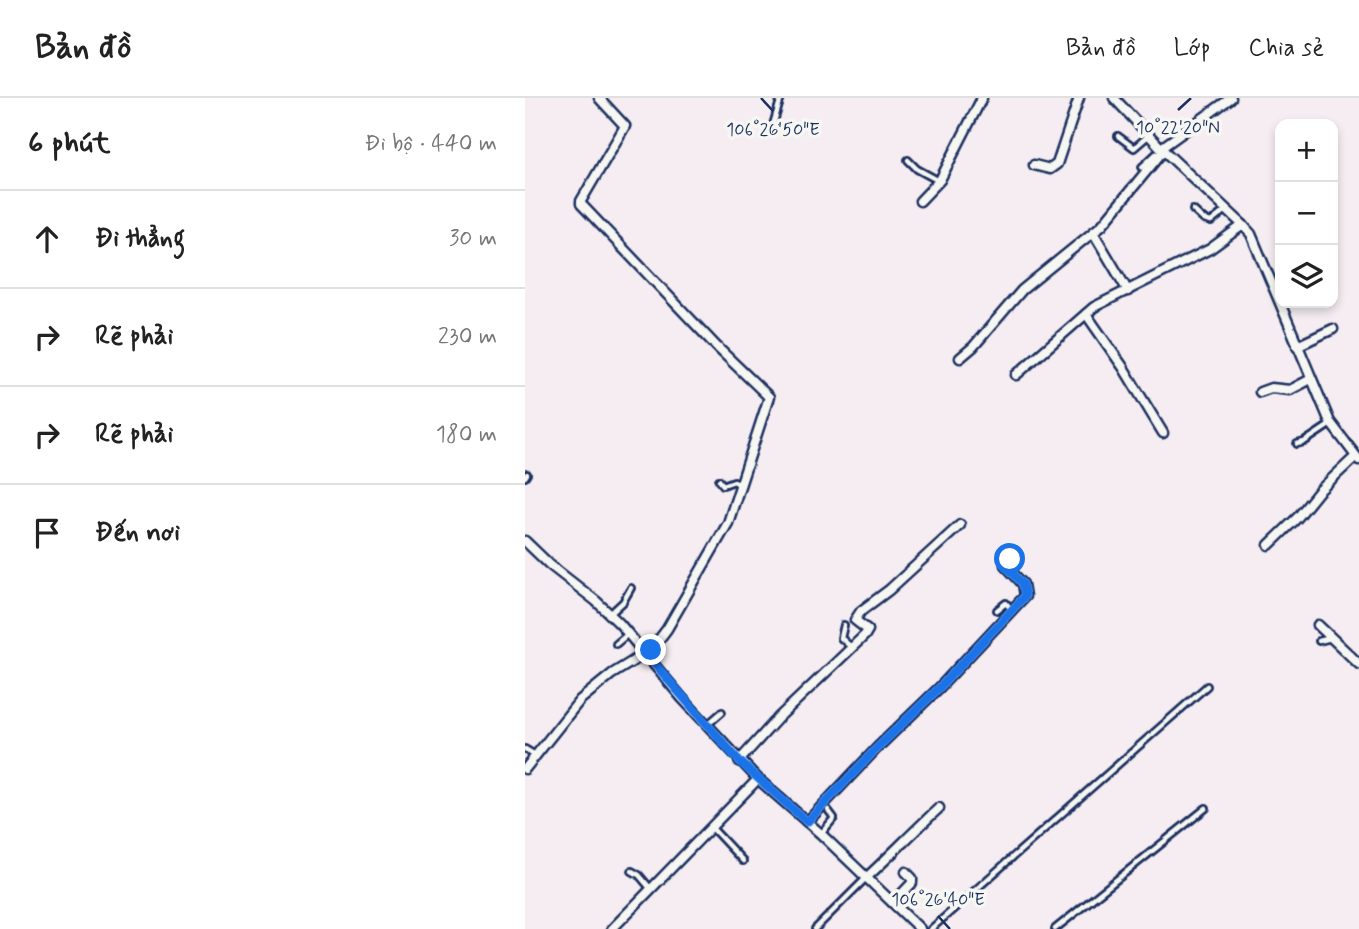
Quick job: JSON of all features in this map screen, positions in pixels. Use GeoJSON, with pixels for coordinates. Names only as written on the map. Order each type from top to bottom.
{"type":"FeatureCollection","features":[{"type":"Feature","properties":{"kind":"street"},"geometry":{"type":"LineString","coordinates":[[525,769],[580,700],[612,674],[656,645],[663,635],[728,523],[769,397],[717,347],[581,202],[624,128],[599,98]]}},
{"type":"Feature","properties":{"kind":"street"},"geometry":{"type":"LineString","coordinates":[[920,201],[939,181],[982,98]]}},
{"type":"Feature","properties":{"kind":"street"},"geometry":{"type":"LineString","coordinates":[[1034,164],[1050,169],[1057,164],[1079,98]]}},
{"type":"Feature","properties":{"kind":"street"},"geometry":{"type":"LineString","coordinates":[[960,358],[973,347],[1022,290],[1113,213],[1162,149],[1231,98]]}},
{"type":"Feature","properties":{"kind":"street"},"geometry":{"type":"LineString","coordinates":[[1119,100],[1162,149],[1243,225],[1258,251],[1331,424],[1357,458],[1319,491],[1298,517],[1269,545]]}},
{"type":"Feature","properties":{"kind":"street"},"geometry":{"type":"LineString","coordinates":[[1016,375],[1099,304],[1210,249],[1243,225]]}},
{"type":"Feature","properties":{"kind":"street"},"geometry":{"type":"LineString","coordinates":[[1093,232],[1128,291]]}},
{"type":"Feature","properties":{"kind":"street"},"geometry":{"type":"LineString","coordinates":[[1086,314],[1123,367],[1163,433]]}},
{"type":"Feature","properties":{"kind":"street"},"geometry":{"type":"LineString","coordinates":[[1297,346],[1333,329]]}},
{"type":"Feature","properties":{"kind":"street"},"geometry":{"type":"LineString","coordinates":[[1259,392],[1274,388],[1290,390],[1311,379]]}},
{"type":"Feature","properties":{"kind":"street"},"geometry":{"type":"LineString","coordinates":[[739,761],[778,718],[868,631],[856,621],[861,611],[889,590],[960,525]]}},
{"type":"Feature","properties":{"kind":"street"},"geometry":{"type":"LineString","coordinates":[[525,541],[610,614],[739,761],[821,834],[920,929]]}},
{"type":"Feature","properties":{"kind":"street"},"geometry":{"type":"LineString","coordinates":[[807,822],[1025,596],[1023,584],[1005,565],[1010,559]]}},
{"type":"Feature","properties":{"kind":"street"},"geometry":{"type":"LineString","coordinates":[[1318,625],[1359,664]]}},
{"type":"Feature","properties":{"kind":"street"},"geometry":{"type":"LineString","coordinates":[[612,929],[758,779]]}},
{"type":"Feature","properties":{"kind":"street"},"geometry":{"type":"LineString","coordinates":[[866,878],[939,808]]}},
{"type":"Feature","properties":{"kind":"street"},"geometry":{"type":"LineString","coordinates":[[893,903],[912,883],[912,878],[906,872]]}},
{"type":"Feature","properties":{"kind":"lane"},"geometry":{"type":"LineString","coordinates":[[773,125],[781,98]]}},
{"type":"Feature","properties":{"kind":"lane"},"geometry":{"type":"LineString","coordinates":[[1118,136],[1134,148],[1149,135]]}},
{"type":"Feature","properties":{"kind":"lane"},"geometry":{"type":"LineString","coordinates":[[1142,167],[1162,149]]}},
{"type":"Feature","properties":{"kind":"lane"},"geometry":{"type":"LineString","coordinates":[[908,160],[917,169],[939,181]]}},
{"type":"Feature","properties":{"kind":"lane"},"geometry":{"type":"LineString","coordinates":[[1193,210],[1207,222],[1211,222],[1226,210]]}},
{"type":"Feature","properties":{"kind":"lane"},"geometry":{"type":"LineString","coordinates":[[1297,443],[1304,442],[1331,424]]}},
{"type":"Feature","properties":{"kind":"lane"},"geometry":{"type":"LineString","coordinates":[[719,480],[723,485],[734,481],[741,487]]}},
{"type":"Feature","properties":{"kind":"lane"},"geometry":{"type":"LineString","coordinates":[[610,614],[623,602],[631,588]]}},
{"type":"Feature","properties":{"kind":"lane"},"geometry":{"type":"LineString","coordinates":[[997,610],[1006,603],[1011,610]]}},
{"type":"Feature","properties":{"kind":"lane"},"geometry":{"type":"LineString","coordinates":[[844,625],[841,638],[852,648]]}},
{"type":"Feature","properties":{"kind":"lane"},"geometry":{"type":"LineString","coordinates":[[616,644],[628,634]]}},
{"type":"Feature","properties":{"kind":"lane"},"geometry":{"type":"LineString","coordinates":[[1319,641],[1332,638]]}},
{"type":"Feature","properties":{"kind":"lane"},"geometry":{"type":"LineString","coordinates":[[932,929],[1207,686]]}},
{"type":"Feature","properties":{"kind":"lane"},"geometry":{"type":"LineString","coordinates":[[706,725],[722,712]]}},
{"type":"Feature","properties":{"kind":"lane"},"geometry":{"type":"LineString","coordinates":[[525,749],[535,755]]}},
{"type":"Feature","properties":{"kind":"lane"},"geometry":{"type":"LineString","coordinates":[[1055,929],[1206,808]]}},
{"type":"Feature","properties":{"kind":"lane"},"geometry":{"type":"LineString","coordinates":[[821,834],[834,818],[828,810]]}},
{"type":"Feature","properties":{"kind":"lane"},"geometry":{"type":"LineString","coordinates":[[711,828],[743,861]]}},
{"type":"Feature","properties":{"kind":"lane"},"geometry":{"type":"LineString","coordinates":[[632,872],[639,875],[651,889]]}},
{"type":"Feature","properties":{"kind":"lane"},"geometry":{"type":"LineString","coordinates":[[815,929],[866,878]]}},
{"type":"Feature","properties":{"kind":"route"},"geometry":{"type":"LineString","coordinates":[[651,650],[645,653],[739,761],[807,822],[1025,596],[1023,584],[1005,565],[1010,559]]}}]}
